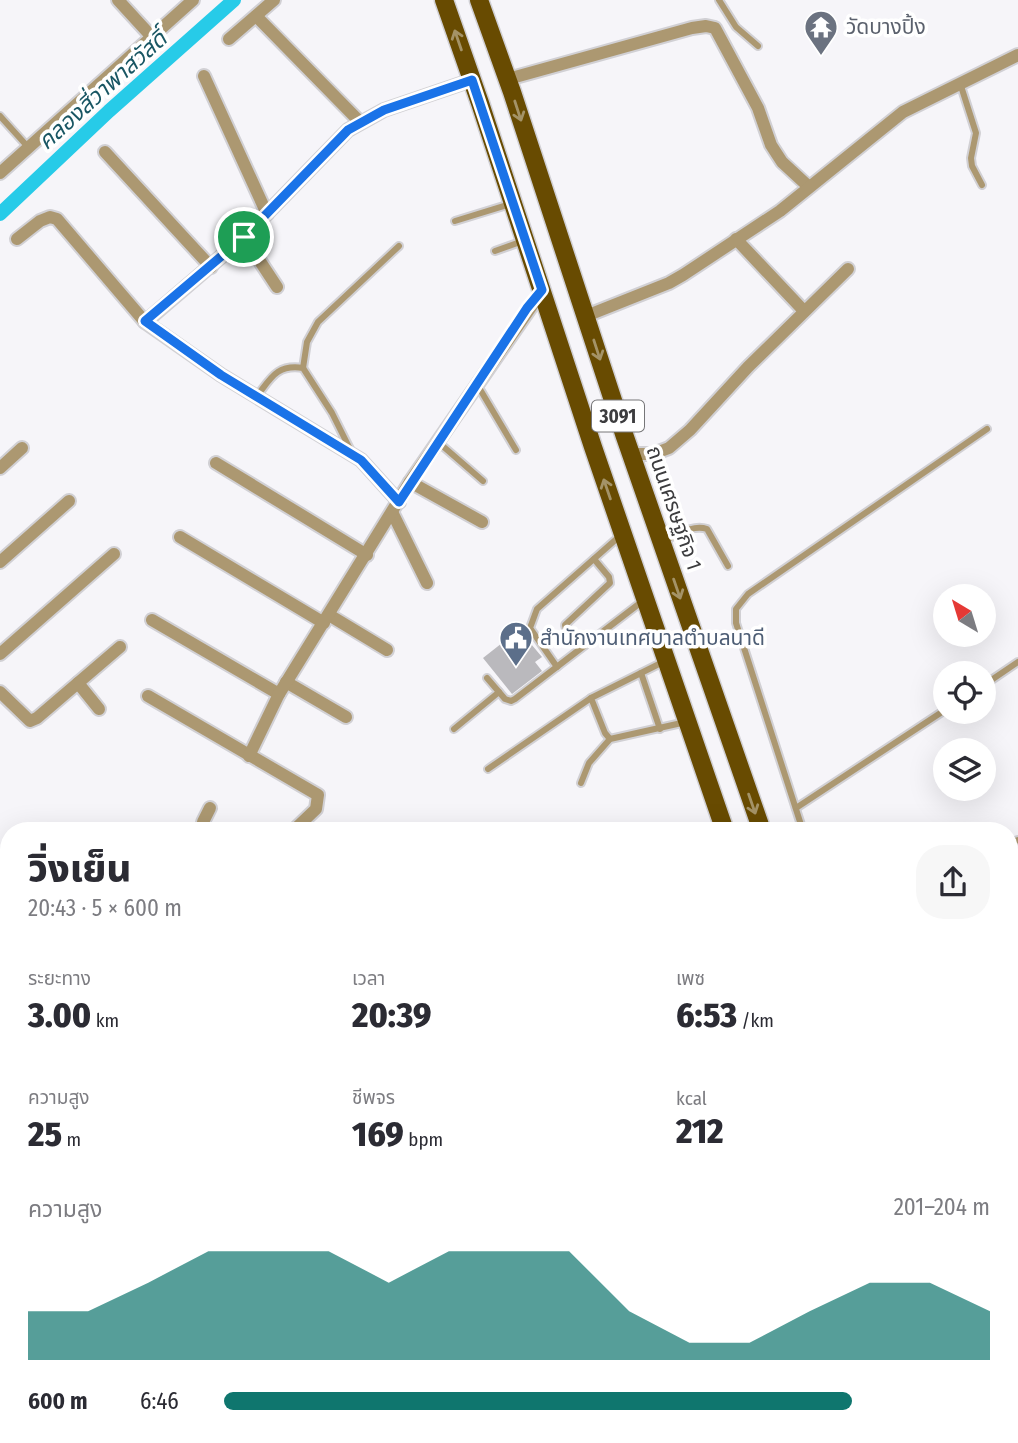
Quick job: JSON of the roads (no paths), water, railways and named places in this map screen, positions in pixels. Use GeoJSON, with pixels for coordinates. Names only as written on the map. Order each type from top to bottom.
{"type":"FeatureCollection","features":[{"type":"Feature","properties":{"kind":"main road","name":"3091"},"geometry":{"type":"LineString","coordinates":[[444,0],[722,822]]}},
{"type":"Feature","properties":{"kind":"main road","name":"ถนนเศรษฐกิจ 1"},"geometry":{"type":"LineString","coordinates":[[479,0],[508,79],[631,454],[759,822]]}},
{"type":"Feature","properties":{"kind":"street"},"geometry":{"type":"LineString","coordinates":[[118,0],[151,36]]}},
{"type":"Feature","properties":{"kind":"street"},"geometry":{"type":"LineString","coordinates":[[229,39],[274,0]]}},
{"type":"Feature","properties":{"kind":"street"},"geometry":{"type":"LineString","coordinates":[[0,173],[189,1]]}},
{"type":"Feature","properties":{"kind":"street"},"geometry":{"type":"LineString","coordinates":[[257,16],[360,122]]}},
{"type":"Feature","properties":{"kind":"street"},"geometry":{"type":"LineString","coordinates":[[508,79],[692,28],[715,28],[758,108],[771,145],[782,162],[809,187]]}},
{"type":"Feature","properties":{"kind":"street"},"geometry":{"type":"LineString","coordinates":[[586,316],[669,284],[780,211],[903,112],[1018,55]]}},
{"type":"Feature","properties":{"kind":"street"},"geometry":{"type":"LineString","coordinates":[[204,76],[267,214]]}},
{"type":"Feature","properties":{"kind":"street"},"geometry":{"type":"LineString","coordinates":[[145,321],[244,237],[331,146],[360,122],[384,110],[472,80]]}},
{"type":"Feature","properties":{"kind":"street"},"geometry":{"type":"LineString","coordinates":[[105,152],[211,267]]}},
{"type":"Feature","properties":{"kind":"street"},"geometry":{"type":"LineString","coordinates":[[17,239],[40,221],[50,217],[57,219],[145,321],[183,351],[361,460],[396,507],[427,583]]}},
{"type":"Feature","properties":{"kind":"street"},"geometry":{"type":"LineString","coordinates":[[244,237],[277,287]]}},
{"type":"Feature","properties":{"kind":"street"},"geometry":{"type":"LineString","coordinates":[[736,239],[804,311]]}},
{"type":"Feature","properties":{"kind":"street"},"geometry":{"type":"LineString","coordinates":[[631,454],[653,454],[669,448],[690,430],[748,367],[848,269]]}},
{"type":"Feature","properties":{"kind":"street"},"geometry":{"type":"LineString","coordinates":[[249,756],[286,682],[410,482],[542,290]]}},
{"type":"Feature","properties":{"kind":"street"},"geometry":{"type":"LineString","coordinates":[[0,468],[22,448]]}},
{"type":"Feature","properties":{"kind":"street"},"geometry":{"type":"LineString","coordinates":[[216,463],[367,555]]}},
{"type":"Feature","properties":{"kind":"street"},"geometry":{"type":"LineString","coordinates":[[410,482],[482,522]]}},
{"type":"Feature","properties":{"kind":"street"},"geometry":{"type":"LineString","coordinates":[[0,562],[69,501]]}},
{"type":"Feature","properties":{"kind":"street"},"geometry":{"type":"LineString","coordinates":[[180,537],[387,650]]}},
{"type":"Feature","properties":{"kind":"street"},"geometry":{"type":"LineString","coordinates":[[0,654],[114,554]]}},
{"type":"Feature","properties":{"kind":"street"},"geometry":{"type":"LineString","coordinates":[[152,620],[279,694]]}},
{"type":"Feature","properties":{"kind":"street"},"geometry":{"type":"LineString","coordinates":[[0,692],[30,721],[37,718],[120,647]]}},
{"type":"Feature","properties":{"kind":"street"},"geometry":{"type":"LineString","coordinates":[[286,682],[346,717]]}},
{"type":"Feature","properties":{"kind":"street"},"geometry":{"type":"LineString","coordinates":[[78,684],[99,709]]}},
{"type":"Feature","properties":{"kind":"street"},"geometry":{"type":"LineString","coordinates":[[148,696],[318,795],[316,808],[302,822]]}},
{"type":"Feature","properties":{"kind":"street"},"geometry":{"type":"LineString","coordinates":[[203,822],[210,808]]}},
{"type":"Feature","properties":{"kind":"lane"},"geometry":{"type":"LineString","coordinates":[[719,0],[736,27],[758,46]]}},
{"type":"Feature","properties":{"kind":"lane"},"geometry":{"type":"LineString","coordinates":[[960,83],[976,133],[972,166],[982,185]]}},
{"type":"Feature","properties":{"kind":"lane"},"geometry":{"type":"LineString","coordinates":[[0,116],[28,148]]}},
{"type":"Feature","properties":{"kind":"lane"},"geometry":{"type":"LineString","coordinates":[[455,221],[513,204]]}},
{"type":"Feature","properties":{"kind":"lane"},"geometry":{"type":"LineString","coordinates":[[495,251],[525,240]]}},
{"type":"Feature","properties":{"kind":"lane"},"geometry":{"type":"LineString","coordinates":[[352,454],[332,413],[303,368],[307,342],[318,322],[399,246]]}},
{"type":"Feature","properties":{"kind":"lane"},"geometry":{"type":"LineString","coordinates":[[257,396],[282,369],[292,366],[303,368]]}},
{"type":"Feature","properties":{"kind":"lane"},"geometry":{"type":"LineString","coordinates":[[477,383],[516,450]]}},
{"type":"Feature","properties":{"kind":"lane"},"geometry":{"type":"LineString","coordinates":[[800,822],[736,623],[736,609],[748,594],[987,429]]}},
{"type":"Feature","properties":{"kind":"lane"},"geometry":{"type":"LineString","coordinates":[[438,442],[483,481]]}},
{"type":"Feature","properties":{"kind":"lane"},"geometry":{"type":"LineString","coordinates":[[661,541],[695,527],[702,527],[707,529],[727,566]]}},
{"type":"Feature","properties":{"kind":"lane"},"geometry":{"type":"LineString","coordinates":[[556,667],[530,628],[532,618],[537,609],[623,534]]}},
{"type":"Feature","properties":{"kind":"lane"},"geometry":{"type":"LineString","coordinates":[[581,648],[565,625],[610,583],[609,577],[594,559]]}},
{"type":"Feature","properties":{"kind":"lane"},"geometry":{"type":"LineString","coordinates":[[487,678],[505,699],[511,701],[645,598]]}},
{"type":"Feature","properties":{"kind":"lane"},"geometry":{"type":"LineString","coordinates":[[488,769],[591,698],[667,660]]}},
{"type":"Feature","properties":{"kind":"lane"},"geometry":{"type":"LineString","coordinates":[[996,677],[1018,662]]}},
{"type":"Feature","properties":{"kind":"lane"},"geometry":{"type":"LineString","coordinates":[[641,673],[660,729]]}},
{"type":"Feature","properties":{"kind":"lane"},"geometry":{"type":"LineString","coordinates":[[454,729],[499,692]]}},
{"type":"Feature","properties":{"kind":"lane"},"geometry":{"type":"LineString","coordinates":[[591,698],[610,739]]}},
{"type":"Feature","properties":{"kind":"lane"},"geometry":{"type":"LineString","coordinates":[[796,808],[933,718]]}},
{"type":"Feature","properties":{"kind":"lane"},"geometry":{"type":"LineString","coordinates":[[581,783],[589,763],[610,739],[688,722]]}},
{"type":"Feature","properties":{"kind":"waterway","name":"คลองสี่วาพาสวัสดิ์"},"geometry":{"type":"LineString","coordinates":[[0,214],[109,111],[234,0]]}},
{"type":"Feature","properties":{"kind":"place","name":"วัดบางปิ้ง"},"geometry":{"type":"Point","coordinates":[821,57]}},
{"type":"Feature","properties":{"kind":"place","name":"สำนักงานเทศบาลตำบลนาดี"},"geometry":{"type":"Point","coordinates":[516,668]}}]}
